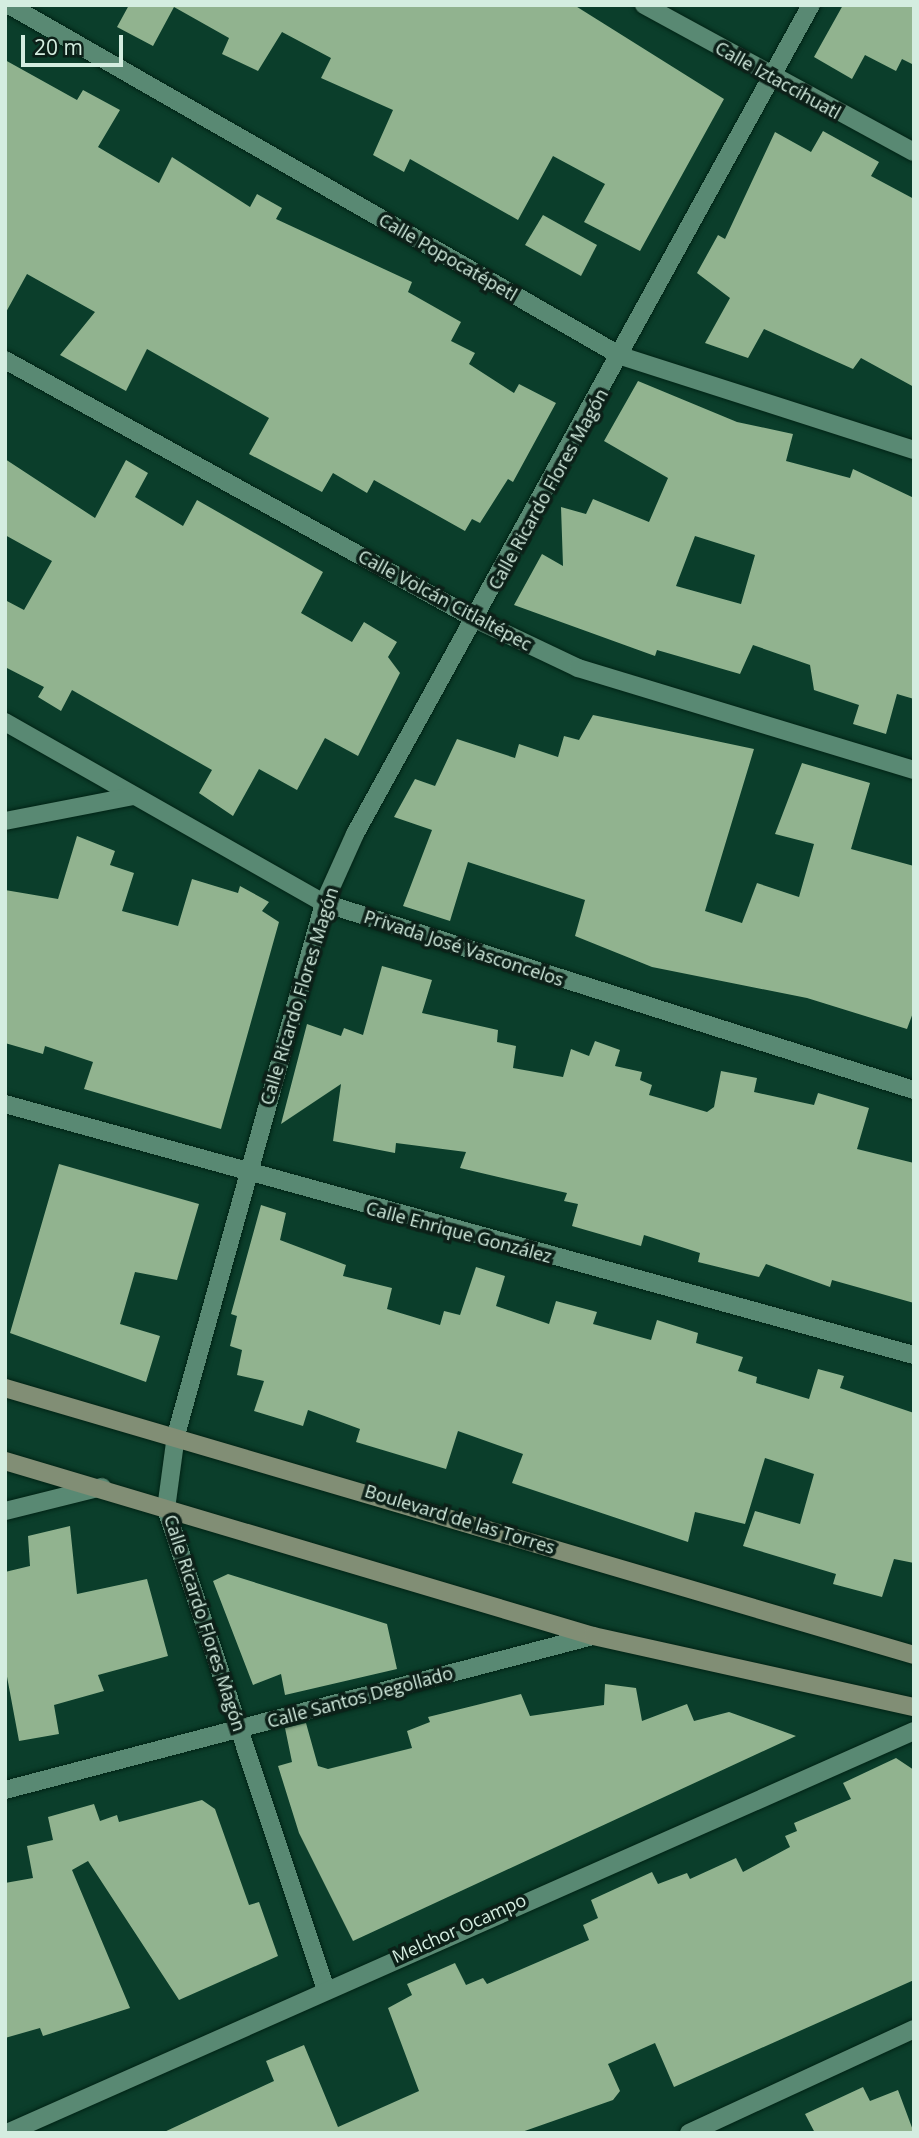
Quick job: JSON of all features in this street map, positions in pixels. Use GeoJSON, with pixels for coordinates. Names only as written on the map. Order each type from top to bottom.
{"type":"FeatureCollection","features":[{"type":"Feature","properties":{"kind":"street","name":"Calle Popocatépetl"},"geometry":{"type":"LineString","coordinates":[[9,5],[621,356],[914,450]]}},
{"type":"Feature","properties":{"kind":"street","name":"Calle Iztaccihuatl"},"geometry":{"type":"LineString","coordinates":[[644,5],[771,77],[914,152]]}},
{"type":"Feature","properties":{"kind":"street","name":"Calle Ricardo Flores Magón"},"geometry":{"type":"LineString","coordinates":[[325,1987],[166,1509],[176,1435],[244,1175],[324,903],[811,5]]}},
{"type":"Feature","properties":{"kind":"street","name":"Calle Volcán Citlaltépec"},"geometry":{"type":"LineString","coordinates":[[5,360],[477,620],[578,668],[914,770]]}},
{"type":"Feature","properties":{"kind":"street","name":"Privada José Vasconcelos"},"geometry":{"type":"LineString","coordinates":[[5,722],[324,903],[914,1090]]}},
{"type":"Feature","properties":{"kind":"street"},"geometry":{"type":"LineString","coordinates":[[5,821],[134,796]]}},
{"type":"Feature","properties":{"kind":"street","name":"Calle Enrique González"},"geometry":{"type":"LineString","coordinates":[[5,1104],[244,1175],[914,1355]]}},
{"type":"Feature","properties":{"kind":"street","name":"Boulevard de las Torres"},"geometry":{"type":"LineString","coordinates":[[5,1388],[176,1435],[914,1655]]}},
{"type":"Feature","properties":{"kind":"street"},"geometry":{"type":"LineString","coordinates":[[5,1461],[593,1636],[914,1707]]}},
{"type":"Feature","properties":{"kind":"street"},"geometry":{"type":"LineString","coordinates":[[5,1511],[102,1488]]}},
{"type":"Feature","properties":{"kind":"street","name":"Calle Santos Degollado"},"geometry":{"type":"LineString","coordinates":[[5,1790],[593,1636]]}},
{"type":"Feature","properties":{"kind":"street","name":"Melchor Ocampo"},"geometry":{"type":"LineString","coordinates":[[7,2133],[325,1987],[914,1731]]}},
{"type":"Feature","properties":{"kind":"street"},"geometry":{"type":"LineString","coordinates":[[689,2133],[914,2029]]}},
{"type":"Feature","properties":{"kind":"building"},"geometry":{"type":"Polygon","coordinates":[[[129,5],[574,5],[724,99],[640,251],[584,222],[605,184],[553,156],[518,220],[410,159],[404,172],[373,155],[393,110],[321,78],[331,58],[282,32],[258,71],[222,54],[229,38],[174,7],[153,46],[117,27],[129,5]]]}},
{"type":"Feature","properties":{"kind":"building"},"geometry":{"type":"Polygon","coordinates":[[[843,5],[914,5],[914,65],[902,59],[896,71],[865,55],[852,79],[814,57],[843,5]]]}},
{"type":"Feature","properties":{"kind":"building"},"geometry":{"type":"Polygon","coordinates":[[[5,60],[77,100],[83,90],[120,110],[98,147],[159,183],[172,157],[250,207],[257,194],[282,208],[276,219],[412,282],[408,292],[461,322],[451,341],[475,353],[469,364],[514,393],[519,384],[556,403],[513,482],[508,479],[480,523],[472,519],[465,531],[374,480],[367,493],[333,473],[322,492],[249,454],[269,418],[147,349],[126,391],[60,355],[95,312],[27,274],[5,314],[5,60]]]}},
{"type":"Feature","properties":{"kind":"building"},"geometry":{"type":"Polygon","coordinates":[[[823,131],[879,162],[871,176],[914,199],[914,387],[861,358],[853,369],[764,329],[748,358],[705,343],[730,298],[697,273],[718,235],[725,239],[775,132],[811,152],[823,131]]]}},
{"type":"Feature","properties":{"kind":"building"},"geometry":{"type":"Polygon","coordinates":[[[543,215],[597,245],[581,276],[525,245],[543,215]]]}},
{"type":"Feature","properties":{"kind":"building"},"geometry":{"type":"Polygon","coordinates":[[[638,381],[737,422],[793,434],[786,461],[850,478],[853,469],[914,498],[914,699],[897,694],[886,734],[853,724],[859,705],[814,690],[810,665],[753,645],[740,674],[657,650],[655,656],[514,605],[542,554],[563,566],[561,507],[586,514],[593,499],[649,522],[668,478],[604,441],[638,381]],[[695,536],[676,586],[741,604],[755,555],[695,536]]]}},
{"type":"Feature","properties":{"kind":"building"},"geometry":{"type":"Polygon","coordinates":[[[5,459],[95,518],[126,460],[148,473],[135,497],[183,526],[197,500],[323,572],[301,613],[352,642],[364,622],[397,642],[388,657],[400,673],[358,756],[325,738],[297,790],[259,769],[233,816],[199,793],[212,770],[72,690],[61,711],[38,697],[44,687],[5,667],[5,600],[24,610],[52,561],[5,535],[5,459]]]}},
{"type":"Feature","properties":{"kind":"building"},"geometry":{"type":"Polygon","coordinates":[[[593,715],[754,749],[705,911],[742,923],[757,883],[799,897],[814,844],[775,834],[802,763],[870,783],[851,849],[914,866],[914,1010],[907,1029],[807,998],[652,967],[575,936],[585,900],[468,862],[450,921],[403,906],[432,830],[394,817],[415,779],[435,786],[457,739],[515,758],[519,744],[558,757],[564,736],[579,740],[593,715]]]}},
{"type":"Feature","properties":{"kind":"building"},"geometry":{"type":"Polygon","coordinates":[[[77,836],[115,851],[110,865],[134,873],[122,911],[178,926],[192,879],[238,893],[240,886],[269,902],[262,911],[279,922],[221,1129],[84,1089],[93,1062],[45,1046],[43,1054],[5,1043],[5,890],[58,899],[77,836]]]}},
{"type":"Feature","properties":{"kind":"building"},"geometry":{"type":"Polygon","coordinates":[[[382,966],[432,980],[422,1013],[498,1030],[497,1042],[516,1046],[513,1068],[563,1077],[571,1049],[589,1056],[595,1041],[620,1050],[615,1066],[642,1072],[640,1080],[652,1085],[649,1095],[707,1112],[714,1107],[721,1071],[757,1078],[754,1092],[814,1105],[818,1093],[869,1108],[857,1149],[914,1163],[914,1303],[832,1280],[830,1287],[766,1264],[759,1277],[698,1262],[700,1253],[644,1235],[641,1246],[572,1226],[578,1204],[564,1201],[567,1193],[460,1168],[466,1152],[396,1143],[395,1153],[333,1141],[341,1084],[281,1124],[307,1024],[341,1036],[344,1028],[363,1035],[382,966]]]}},
{"type":"Feature","properties":{"kind":"building"},"geometry":{"type":"Polygon","coordinates":[[[59,1164],[199,1204],[177,1280],[135,1272],[120,1324],[160,1336],[146,1382],[10,1333],[59,1164]]]}},
{"type":"Feature","properties":{"kind":"building"},"geometry":{"type":"Polygon","coordinates":[[[261,1205],[286,1213],[280,1240],[346,1265],[343,1276],[392,1288],[387,1309],[440,1325],[444,1311],[460,1315],[476,1267],[505,1276],[496,1306],[549,1324],[556,1301],[597,1312],[593,1324],[651,1340],[657,1320],[698,1333],[696,1343],[743,1357],[738,1371],[757,1377],[756,1383],[809,1399],[818,1369],[844,1376],[840,1388],[914,1413],[914,1563],[894,1559],[882,1597],[833,1584],[836,1574],[743,1546],[755,1511],[800,1524],[814,1474],[765,1458],[745,1524],[695,1512],[688,1542],[512,1483],[523,1454],[458,1431],[446,1469],[356,1442],[360,1429],[308,1410],[303,1426],[254,1411],[264,1381],[237,1375],[242,1350],[230,1346],[237,1316],[231,1314],[261,1205]]]}},
{"type":"Feature","properties":{"kind":"building"},"geometry":{"type":"Polygon","coordinates":[[[70,1526],[77,1594],[147,1579],[168,1656],[98,1675],[104,1691],[54,1705],[59,1734],[19,1741],[5,1666],[5,1572],[30,1566],[28,1536],[70,1526]]]}},
{"type":"Feature","properties":{"kind":"building"},"geometry":{"type":"Polygon","coordinates":[[[228,1574],[387,1624],[397,1669],[285,1695],[281,1674],[253,1685],[213,1581],[228,1574]]]}},
{"type":"Feature","properties":{"kind":"building"},"geometry":{"type":"Polygon","coordinates":[[[605,1684],[636,1688],[642,1721],[687,1704],[694,1721],[729,1712],[796,1736],[353,1941],[299,1833],[278,1766],[292,1762],[285,1728],[306,1723],[318,1766],[328,1769],[412,1748],[407,1731],[430,1722],[428,1717],[521,1694],[530,1716],[604,1705],[605,1684]]]}},
{"type":"Feature","properties":{"kind":"building"},"geometry":{"type":"Polygon","coordinates":[[[896,1758],[914,1770],[914,1980],[674,2087],[655,2043],[608,2064],[620,2091],[613,2100],[519,2133],[162,2133],[274,2081],[266,2061],[304,2045],[338,2127],[419,2091],[388,2008],[412,1995],[407,1984],[455,1963],[466,1985],[483,1978],[487,1984],[589,1940],[583,1925],[598,1918],[591,1900],[652,1872],[658,1884],[687,1873],[690,1879],[736,1858],[743,1872],[790,1847],[785,1836],[797,1831],[794,1823],[851,1799],[843,1783],[896,1758]]]}},
{"type":"Feature","properties":{"kind":"building"},"geometry":{"type":"Polygon","coordinates":[[[202,1800],[215,1809],[249,1905],[259,1902],[278,1956],[179,2000],[88,1861],[72,1870],[130,2008],[43,2036],[40,2028],[5,2038],[5,1883],[33,1878],[27,1846],[53,1840],[48,1817],[94,1804],[100,1821],[117,1815],[119,1822],[202,1800]]]}},
{"type":"Feature","properties":{"kind":"building"},"geometry":{"type":"Polygon","coordinates":[[[863,2087],[870,2101],[898,2090],[914,2133],[815,2133],[805,2114],[863,2087]]]}}]}
